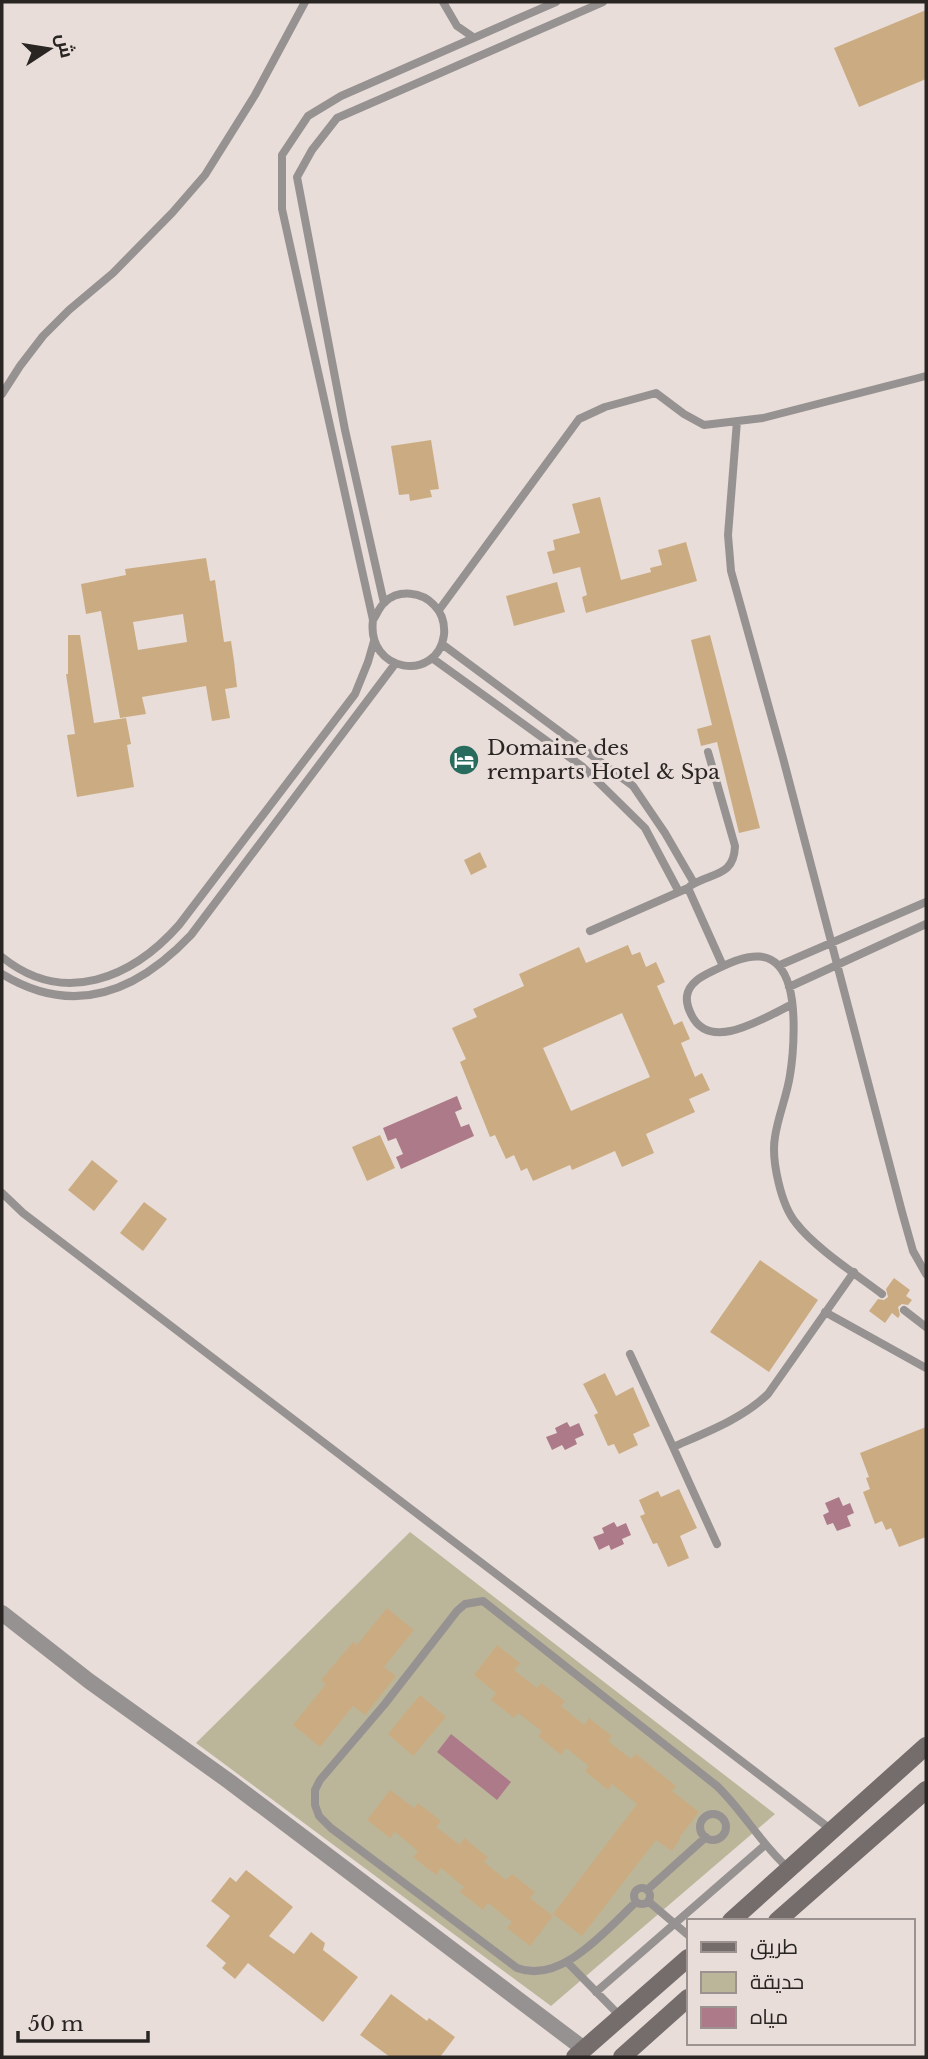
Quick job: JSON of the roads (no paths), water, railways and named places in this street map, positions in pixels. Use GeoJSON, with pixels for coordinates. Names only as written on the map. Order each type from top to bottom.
{"type":"FeatureCollection","features":[{"type":"Feature","properties":{"kind":"street"},"geometry":{"type":"LineString","coordinates":[[2,1613],[89,1681],[230,1782],[579,2053],[687,1959]]}},
{"type":"Feature","properties":{"kind":"street"},"geometry":{"type":"LineString","coordinates":[[733,1919],[926,1746]]}},
{"type":"Feature","properties":{"kind":"street"},"geometry":{"type":"LineString","coordinates":[[778,1919],[926,1790]]}},
{"type":"Feature","properties":{"kind":"street"},"geometry":{"type":"LineString","coordinates":[[622,2057],[687,1999]]}},
{"type":"Feature","properties":{"kind":"lane"},"geometry":{"type":"LineString","coordinates":[[2,394],[48,330],[120,267],[205,175],[255,95],[305,2]]}},
{"type":"Feature","properties":{"kind":"lane"},"geometry":{"type":"LineString","coordinates":[[443,2],[457,26],[473,37]]}},
{"type":"Feature","properties":{"kind":"lane"},"geometry":{"type":"LineString","coordinates":[[373,620],[384,603],[392,597],[413,594],[432,602],[439,610],[444,632],[442,644],[432,658],[414,666],[395,664],[378,651],[374,641],[373,620],[282,209],[282,155],[308,116],[341,96],[556,2]]}},
{"type":"Feature","properties":{"kind":"lane"},"geometry":{"type":"LineString","coordinates":[[384,603],[345,430],[297,177],[312,150],[337,118],[603,2]]}},
{"type":"Feature","properties":{"kind":"lane"},"geometry":{"type":"LineString","coordinates":[[439,610],[579,419],[605,407],[656,393],[704,425],[763,418],[926,376]]}},
{"type":"Feature","properties":{"kind":"lane"},"geometry":{"type":"LineString","coordinates":[[737,421],[728,535],[731,571],[910,1238],[920,1267],[926,1274]]}},
{"type":"Feature","properties":{"kind":"lane"},"geometry":{"type":"LineString","coordinates":[[332,433],[345,430]]}},
{"type":"Feature","properties":{"kind":"lane"},"geometry":{"type":"LineString","coordinates":[[2,957],[19,968],[47,979],[75,983],[103,979],[134,965],[160,946],[179,925],[355,694],[374,641]]}},
{"type":"Feature","properties":{"kind":"lane"},"geometry":{"type":"LineString","coordinates":[[442,644],[633,786],[665,832],[723,966]]}},
{"type":"Feature","properties":{"kind":"lane"},"geometry":{"type":"LineString","coordinates":[[432,658],[583,767],[645,828],[687,888]]}},
{"type":"Feature","properties":{"kind":"lane"},"geometry":{"type":"LineString","coordinates":[[2,974],[37,990],[64,995],[90,995],[118,988],[144,977],[177,950],[203,919],[395,664]]}},
{"type":"Feature","properties":{"kind":"lane"},"geometry":{"type":"LineString","coordinates":[[590,931],[728,869],[735,859],[735,846],[708,752]]}},
{"type":"Feature","properties":{"kind":"lane"},"geometry":{"type":"LineString","coordinates":[[203,893],[214,902]]}},
{"type":"Feature","properties":{"kind":"lane"},"geometry":{"type":"LineString","coordinates":[[780,965],[926,902]]}},
{"type":"Feature","properties":{"kind":"lane"},"geometry":{"type":"LineString","coordinates":[[789,987],[926,924]]}},
{"type":"Feature","properties":{"kind":"lane"},"geometry":{"type":"LineString","coordinates":[[791,1005],[744,1027],[722,1033],[707,1032],[696,1023],[688,1008],[687,993],[697,979],[740,957],[761,956],[780,965],[789,987],[791,1005],[794,1046],[790,1078],[774,1140],[779,1188],[795,1222],[882,1294]]}},
{"type":"Feature","properties":{"kind":"lane"},"geometry":{"type":"LineString","coordinates":[[2,1193],[23,1213],[833,1831]]}},
{"type":"Feature","properties":{"kind":"lane"},"geometry":{"type":"LineString","coordinates":[[673,1447],[732,1420],[768,1394],[854,1272]]}},
{"type":"Feature","properties":{"kind":"lane"},"geometry":{"type":"LineString","coordinates":[[904,1310],[926,1327]]}},
{"type":"Feature","properties":{"kind":"lane"},"geometry":{"type":"LineString","coordinates":[[825,1312],[926,1368]]}},
{"type":"Feature","properties":{"kind":"lane"},"geometry":{"type":"LineString","coordinates":[[630,1354],[717,1544]]}},
{"type":"Feature","properties":{"kind":"lane"},"geometry":{"type":"LineString","coordinates":[[636,1902],[584,1950],[566,1962],[551,1969],[526,1972],[517,1968],[331,1828],[319,1815],[315,1805],[315,1790],[320,1780],[465,1604],[483,1601],[717,1786],[765,1845],[789,1869]]}},
{"type":"Feature","properties":{"kind":"lane"},"geometry":{"type":"LineString","coordinates":[[647,1890],[706,1837]]}},
{"type":"Feature","properties":{"kind":"lane"},"geometry":{"type":"LineString","coordinates":[[596,1992],[765,1845]]}},
{"type":"Feature","properties":{"kind":"lane"},"geometry":{"type":"LineString","coordinates":[[636,1902],[636,1891],[643,1888],[647,1890]]}},
{"type":"Feature","properties":{"kind":"lane"},"geometry":{"type":"LineString","coordinates":[[647,1890],[648,1901]]}},
{"type":"Feature","properties":{"kind":"lane"},"geometry":{"type":"LineString","coordinates":[[648,1901],[687,1934]]}},
{"type":"Feature","properties":{"kind":"lane"},"geometry":{"type":"LineString","coordinates":[[636,1902],[644,1904],[648,1901]]}},
{"type":"Feature","properties":{"kind":"lane"},"geometry":{"type":"LineString","coordinates":[[566,1962],[620,2016]]}},
{"type":"Feature","properties":{"kind":"water"},"geometry":{"type":"Polygon","coordinates":[[[457,1096],[462,1109],[455,1112],[461,1127],[469,1124],[474,1136],[401,1169],[396,1157],[403,1154],[396,1138],[388,1141],[383,1128],[457,1096]]]}},
{"type":"Feature","properties":{"kind":"water"},"geometry":{"type":"Polygon","coordinates":[[[567,1422],[570,1427],[579,1423],[584,1435],[575,1439],[577,1444],[565,1450],[562,1445],[552,1450],[546,1437],[557,1433],[555,1428],[567,1422]]]}},
{"type":"Feature","properties":{"kind":"water"},"geometry":{"type":"Polygon","coordinates":[[[839,1497],[843,1506],[850,1503],[854,1513],[847,1516],[851,1526],[837,1531],[833,1523],[827,1525],[823,1515],[829,1512],[825,1503],[839,1497]]]}},
{"type":"Feature","properties":{"kind":"water"},"geometry":{"type":"Polygon","coordinates":[[[614,1522],[617,1527],[626,1523],[631,1535],[622,1539],[624,1544],[611,1550],[609,1545],[599,1550],[593,1537],[604,1533],[602,1528],[614,1522]]]}},
{"type":"Feature","properties":{"kind":"water"},"geometry":{"type":"Polygon","coordinates":[[[451,1734],[511,1782],[497,1800],[437,1752],[451,1734]]]}},
{"type":"Feature","properties":{"kind":"place","name":"Domaine des remparts Hotel & Spa"},"geometry":{"type":"Point","coordinates":[464,760]}}]}
